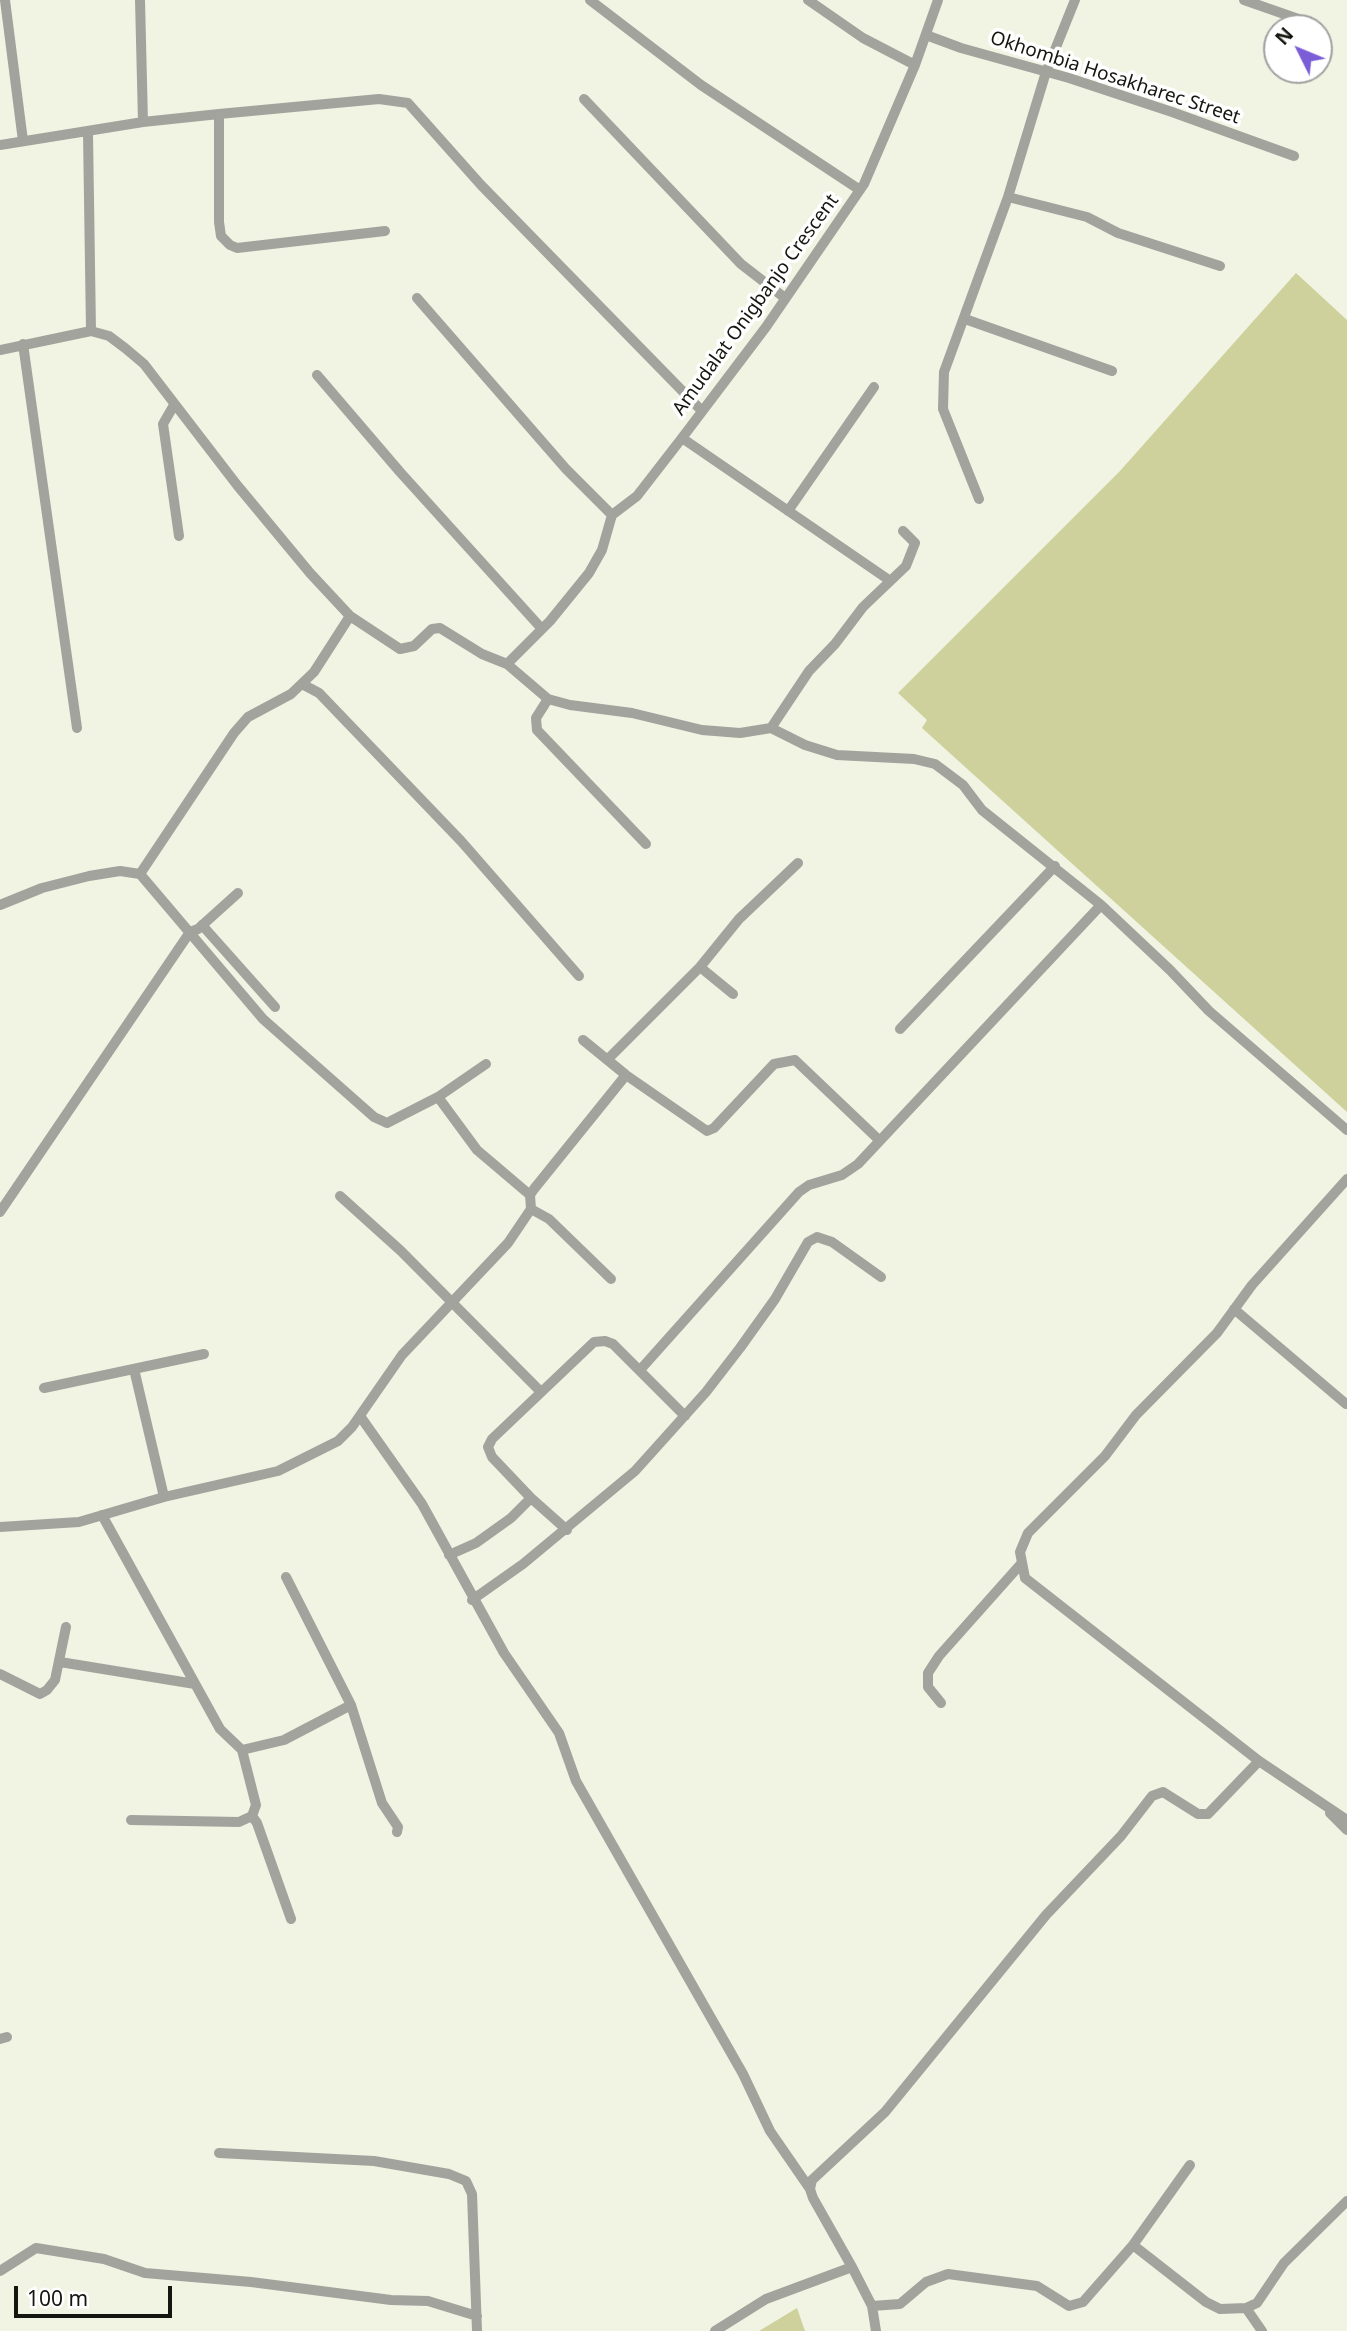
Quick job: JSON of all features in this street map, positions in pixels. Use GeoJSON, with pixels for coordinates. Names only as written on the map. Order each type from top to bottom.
{"type":"FeatureCollection","features":[{"type":"Feature","properties":{"kind":"street"},"geometry":{"type":"LineString","coordinates":[[5,0],[10,22],[23,141]]}},
{"type":"Feature","properties":{"kind":"street"},"geometry":{"type":"LineString","coordinates":[[140,0],[143,122]]}},
{"type":"Feature","properties":{"kind":"street"},"geometry":{"type":"LineString","coordinates":[[590,0],[701,85],[860,190]]}},
{"type":"Feature","properties":{"kind":"street"},"geometry":{"type":"LineString","coordinates":[[808,0],[863,38],[915,65]]}},
{"type":"Feature","properties":{"kind":"street","name":"Amudalat Onigbanjo Crescent"},"geometry":{"type":"LineString","coordinates":[[889,580],[682,438],[766,327],[860,190],[878,158],[938,0]]}},
{"type":"Feature","properties":{"kind":"street"},"geometry":{"type":"LineString","coordinates":[[979,499],[942,402],[944,372],[1008,197],[1046,72],[1075,0]]}},
{"type":"Feature","properties":{"kind":"street"},"geometry":{"type":"LineString","coordinates":[[1244,0],[1284,14]]}},
{"type":"Feature","properties":{"kind":"street","name":"Okhombia Hosakharec Street"},"geometry":{"type":"LineString","coordinates":[[926,34],[961,48],[1172,112],[1294,156]]}},
{"type":"Feature","properties":{"kind":"street"},"geometry":{"type":"LineString","coordinates":[[0,145],[88,133],[143,122],[219,114],[379,99],[408,103],[481,185],[701,410]]}},
{"type":"Feature","properties":{"kind":"street"},"geometry":{"type":"LineString","coordinates":[[583,99],[741,264],[785,298]]}},
{"type":"Feature","properties":{"kind":"street"},"geometry":{"type":"LineString","coordinates":[[219,114],[219,222],[221,236],[230,245],[237,248],[385,231]]}},
{"type":"Feature","properties":{"kind":"street"},"geometry":{"type":"LineString","coordinates":[[88,133],[91,331]]}},
{"type":"Feature","properties":{"kind":"street"},"geometry":{"type":"LineString","coordinates":[[1008,197],[1087,217],[1118,233],[1220,266]]}},
{"type":"Feature","properties":{"kind":"street"},"geometry":{"type":"LineString","coordinates":[[417,298],[566,469],[612,515]]}},
{"type":"Feature","properties":{"kind":"street"},"geometry":{"type":"LineString","coordinates":[[965,319],[1112,371]]}},
{"type":"Feature","properties":{"kind":"street"},"geometry":{"type":"LineString","coordinates":[[0,350],[91,331],[109,336],[144,364],[237,485],[350,616],[400,649],[414,646],[432,629],[440,628],[482,654],[507,664],[548,699],[570,705],[632,713],[702,730],[740,733],[771,728],[805,745],[837,755],[928,761],[949,773],[982,810],[1101,905],[1209,1011],[1347,1130]]}},
{"type":"Feature","properties":{"kind":"street"},"geometry":{"type":"LineString","coordinates":[[23,344],[77,728]]}},
{"type":"Feature","properties":{"kind":"street"},"geometry":{"type":"LineString","coordinates":[[317,374],[400,472],[542,629]]}},
{"type":"Feature","properties":{"kind":"street"},"geometry":{"type":"LineString","coordinates":[[788,511],[874,387]]}},
{"type":"Feature","properties":{"kind":"street"},"geometry":{"type":"LineString","coordinates":[[174,405],[163,424],[179,536]]}},
{"type":"Feature","properties":{"kind":"street"},"geometry":{"type":"LineString","coordinates":[[507,664],[542,629],[589,573],[601,550],[612,515],[636,496],[682,438]]}},
{"type":"Feature","properties":{"kind":"street"},"geometry":{"type":"LineString","coordinates":[[771,728],[809,671],[889,580],[906,566],[915,548],[913,539],[903,531]]}},
{"type":"Feature","properties":{"kind":"street"},"geometry":{"type":"LineString","coordinates":[[140,874],[243,723],[302,684],[314,672],[350,616]]}},
{"type":"Feature","properties":{"kind":"street"},"geometry":{"type":"LineString","coordinates":[[302,684],[319,693],[461,841],[579,976]]}},
{"type":"Feature","properties":{"kind":"street"},"geometry":{"type":"LineString","coordinates":[[548,699],[536,718],[537,730],[646,844]]}},
{"type":"Feature","properties":{"kind":"street"},"geometry":{"type":"LineString","coordinates":[[608,1059],[700,967],[739,919],[798,863]]}},
{"type":"Feature","properties":{"kind":"street"},"geometry":{"type":"LineString","coordinates":[[900,1029],[1055,866]]}},
{"type":"Feature","properties":{"kind":"street"},"geometry":{"type":"LineString","coordinates":[[0,905],[42,888],[89,876],[120,871],[140,874],[263,1019],[380,1122],[387,1123],[438,1097],[486,1064]]}},
{"type":"Feature","properties":{"kind":"street"},"geometry":{"type":"LineString","coordinates":[[0,1212],[190,933],[238,893]]}},
{"type":"Feature","properties":{"kind":"street"},"geometry":{"type":"LineString","coordinates":[[640,1370],[799,1192],[809,1185],[831,1180],[850,1170],[1101,905]]}},
{"type":"Feature","properties":{"kind":"street"},"geometry":{"type":"LineString","coordinates":[[202,925],[275,1007]]}},
{"type":"Feature","properties":{"kind":"street"},"geometry":{"type":"LineString","coordinates":[[700,967],[733,994]]}},
{"type":"Feature","properties":{"kind":"street"},"geometry":{"type":"LineString","coordinates":[[583,1040],[626,1075],[707,1131],[714,1128],[774,1064],[795,1060],[878,1139]]}},
{"type":"Feature","properties":{"kind":"street"},"geometry":{"type":"LineString","coordinates":[[0,1527],[79,1522],[164,1497],[295,1464],[338,1441],[360,1416],[395,1364],[508,1243],[531,1209],[530,1195],[626,1075]]}},
{"type":"Feature","properties":{"kind":"street"},"geometry":{"type":"LineString","coordinates":[[438,1097],[477,1150],[530,1195]]}},
{"type":"Feature","properties":{"kind":"street"},"geometry":{"type":"LineString","coordinates":[[1347,1179],[1252,1285],[1205,1347],[1136,1415],[1105,1456],[1028,1533],[1021,1543],[1020,1565],[1025,1578],[1259,1761],[1347,1820]]}},
{"type":"Feature","properties":{"kind":"street"},"geometry":{"type":"LineString","coordinates":[[340,1196],[452,1302],[541,1392]]}},
{"type":"Feature","properties":{"kind":"street"},"geometry":{"type":"LineString","coordinates":[[531,1209],[549,1219],[611,1279]]}},
{"type":"Feature","properties":{"kind":"street"},"geometry":{"type":"LineString","coordinates":[[472,1600],[567,1530],[635,1471],[685,1416],[775,1299],[808,1242],[817,1237],[832,1242],[881,1278]]}},
{"type":"Feature","properties":{"kind":"street"},"geometry":{"type":"LineString","coordinates":[[1234,1309],[1346,1404]]}},
{"type":"Feature","properties":{"kind":"street"},"geometry":{"type":"LineString","coordinates":[[567,1530],[531,1498],[492,1457],[488,1447],[492,1439],[594,1342],[605,1340],[613,1344],[685,1416]]}},
{"type":"Feature","properties":{"kind":"street"},"geometry":{"type":"LineString","coordinates":[[44,1388],[204,1354]]}},
{"type":"Feature","properties":{"kind":"street"},"geometry":{"type":"LineString","coordinates":[[134,1369],[164,1497]]}},
{"type":"Feature","properties":{"kind":"street"},"geometry":{"type":"LineString","coordinates":[[360,1416],[422,1504],[472,1600],[529,1694],[559,1732],[576,1781],[743,2074],[770,2131],[810,2189],[852,2267],[872,2305],[876,2331]]}},
{"type":"Feature","properties":{"kind":"street"},"geometry":{"type":"LineString","coordinates":[[450,1555],[485,1537],[531,1498]]}},
{"type":"Feature","properties":{"kind":"street"},"geometry":{"type":"LineString","coordinates":[[102,1515],[220,1729],[242,1750],[256,1801],[252,1816]]}},
{"type":"Feature","properties":{"kind":"street"},"geometry":{"type":"LineString","coordinates":[[941,1703],[928,1687],[928,1673],[939,1656],[1020,1565]]}},
{"type":"Feature","properties":{"kind":"street"},"geometry":{"type":"LineString","coordinates":[[286,1577],[351,1705],[382,1803],[398,1827],[397,1832]]}},
{"type":"Feature","properties":{"kind":"street"},"geometry":{"type":"LineString","coordinates":[[0,1674],[40,1694],[55,1681],[66,1627]]}},
{"type":"Feature","properties":{"kind":"street"},"geometry":{"type":"LineString","coordinates":[[60,1662],[195,1684]]}},
{"type":"Feature","properties":{"kind":"street"},"geometry":{"type":"LineString","coordinates":[[242,1750],[284,1740],[351,1705]]}},
{"type":"Feature","properties":{"kind":"street"},"geometry":{"type":"LineString","coordinates":[[810,2189],[812,2180],[885,2112],[1045,1915],[1121,1836],[1152,1796],[1163,1792],[1198,1814],[1208,1814],[1259,1761]]}},
{"type":"Feature","properties":{"kind":"street"},"geometry":{"type":"LineString","coordinates":[[1320,1802],[1347,1830]]}},
{"type":"Feature","properties":{"kind":"street"},"geometry":{"type":"LineString","coordinates":[[131,1820],[208,1824],[239,1822],[252,1816]]}},
{"type":"Feature","properties":{"kind":"street"},"geometry":{"type":"LineString","coordinates":[[252,1816],[257,1823],[291,1919]]}},
{"type":"Feature","properties":{"kind":"street"},"geometry":{"type":"LineString","coordinates":[[219,2153],[374,2161],[458,2176],[466,2181],[472,2194],[477,2331]]}},
{"type":"Feature","properties":{"kind":"street"},"geometry":{"type":"LineString","coordinates":[[872,2305],[900,2304],[926,2282],[948,2274],[1037,2286],[1069,2306],[1083,2302],[1133,2245],[1190,2165]]}},
{"type":"Feature","properties":{"kind":"street"},"geometry":{"type":"LineString","coordinates":[[1133,2245],[1213,2306],[1231,2311],[1257,2303],[1284,2263],[1345,2205]]}},
{"type":"Feature","properties":{"kind":"street"},"geometry":{"type":"LineString","coordinates":[[0,2271],[36,2248],[104,2259],[145,2273],[251,2282],[391,2300],[428,2301],[477,2316]]}},
{"type":"Feature","properties":{"kind":"street"},"geometry":{"type":"LineString","coordinates":[[715,2331],[766,2299],[852,2267]]}},
{"type":"Feature","properties":{"kind":"street"},"geometry":{"type":"LineString","coordinates":[[1246,2308],[1262,2331]]}},
{"type":"Feature","properties":{"kind":"green space"},"geometry":{"type":"Polygon","coordinates":[[[1296,273],[1347,320],[1347,1112],[922,728],[927,720],[898,693],[1120,471],[1296,273]]]}},
{"type":"Feature","properties":{"kind":"green space"},"geometry":{"type":"Polygon","coordinates":[[[797,2308],[805,2331],[759,2331],[797,2308]]]}}]}
